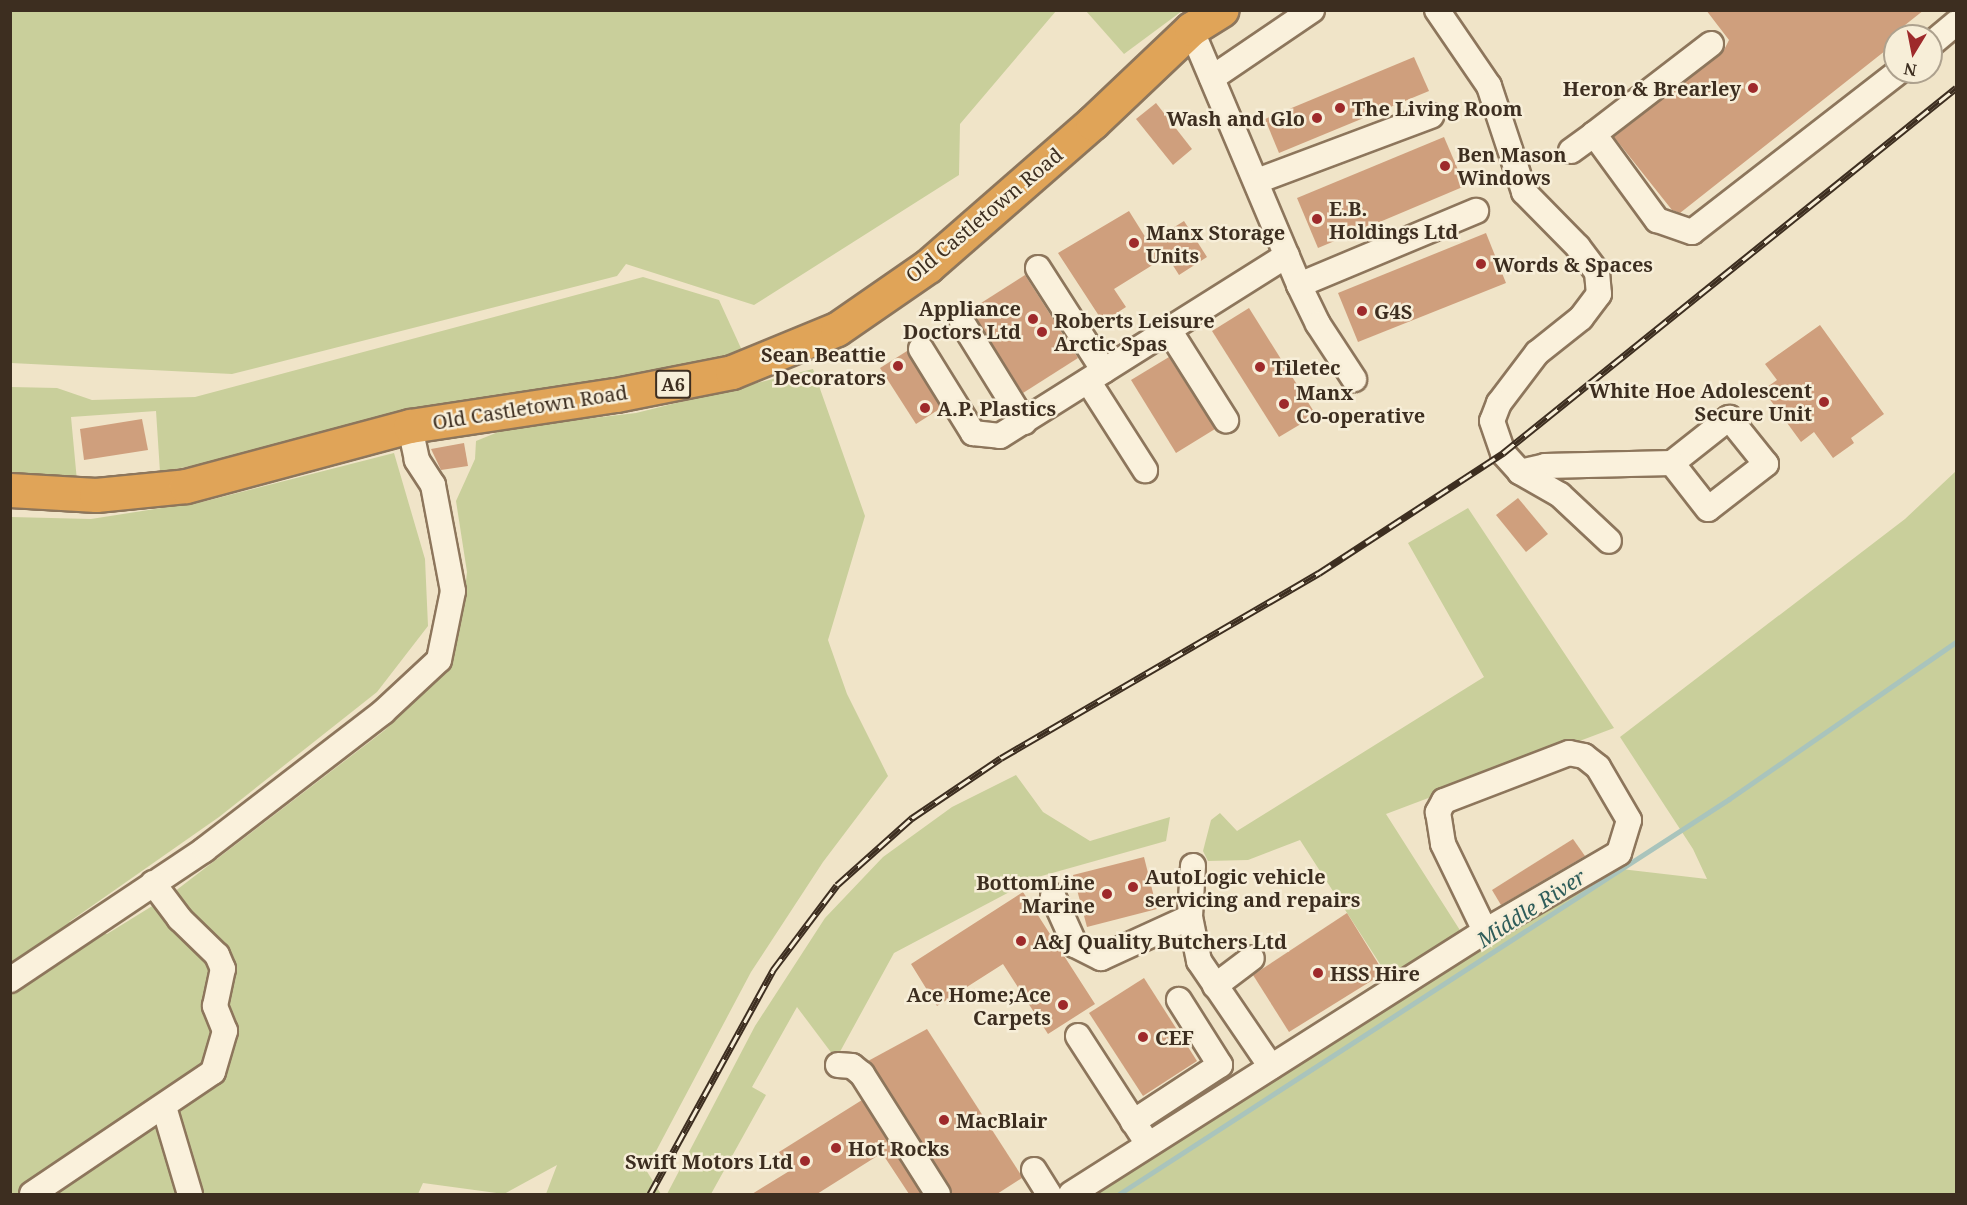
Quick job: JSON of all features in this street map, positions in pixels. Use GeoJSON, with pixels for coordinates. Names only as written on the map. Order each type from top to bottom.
{"type":"FeatureCollection","features":[{"type":"Feature","properties":{"kind":"highway","name":"Old Castletown Road"},"geometry":{"type":"LineString","coordinates":[[10,490],[96,495],[186,486],[410,426],[616,395],[732,372],[837,329],[928,266],[1092,123],[1191,29],[1221,10]]}},
{"type":"Feature","properties":{"kind":"street"},"geometry":{"type":"LineString","coordinates":[[1212,78],[1312,10]]}},
{"type":"Feature","properties":{"kind":"street"},"geometry":{"type":"LineString","coordinates":[[1437,10],[1489,86],[1524,192],[1578,247],[1597,272],[1599,294],[1581,318],[1537,353],[1499,403],[1492,421],[1503,453],[1520,472],[1560,495],[1609,542]]}},
{"type":"Feature","properties":{"kind":"street"},"geometry":{"type":"LineString","coordinates":[[1943,34],[1956,23]]}},
{"type":"Feature","properties":{"kind":"street"},"geometry":{"type":"LineString","coordinates":[[1191,29],[1299,285],[1318,324],[1354,379]]}},
{"type":"Feature","properties":{"kind":"street"},"geometry":{"type":"LineString","coordinates":[[1570,151],[1711,45]]}},
{"type":"Feature","properties":{"kind":"street"},"geometry":{"type":"LineString","coordinates":[[1594,134],[1657,220],[1692,232],[1883,84]]}},
{"type":"Feature","properties":{"kind":"street"},"geometry":{"type":"LineString","coordinates":[[1257,181],[1431,116]]}},
{"type":"Feature","properties":{"kind":"street"},"geometry":{"type":"LineString","coordinates":[[1299,285],[1476,211]]}},
{"type":"Feature","properties":{"kind":"street"},"geometry":{"type":"LineString","coordinates":[[921,349],[974,433],[1000,436],[1287,255]]}},
{"type":"Feature","properties":{"kind":"street"},"geometry":{"type":"LineString","coordinates":[[1038,268],[1145,470]]}},
{"type":"Feature","properties":{"kind":"street"},"geometry":{"type":"LineString","coordinates":[[962,322],[1024,422]]}},
{"type":"Feature","properties":{"kind":"street"},"geometry":{"type":"LineString","coordinates":[[1169,330],[1226,420]]}},
{"type":"Feature","properties":{"kind":"street"},"geometry":{"type":"LineString","coordinates":[[10,980],[204,850],[374,719],[439,660],[453,591],[433,486],[417,460],[410,426]]}},
{"type":"Feature","properties":{"kind":"street"},"geometry":{"type":"LineString","coordinates":[[1520,472],[1545,466],[1672,463]]}},
{"type":"Feature","properties":{"kind":"street"},"geometry":{"type":"LineString","coordinates":[[1071,1194],[1476,936],[1619,853],[1629,820],[1598,767],[1584,756],[1569,753],[1444,801],[1438,812],[1443,844],[1476,936]]}},
{"type":"Feature","properties":{"kind":"street"},"geometry":{"type":"LineString","coordinates":[[1193,866],[1190,917],[1199,961],[1271,1067]]}},
{"type":"Feature","properties":{"kind":"street"},"geometry":{"type":"LineString","coordinates":[[32,1194],[213,1072],[225,1031],[215,1006],[223,969],[217,955],[180,920],[153,883]]}},
{"type":"Feature","properties":{"kind":"street"},"geometry":{"type":"LineString","coordinates":[[1053,896],[1076,945],[1101,958],[1190,917]]}},
{"type":"Feature","properties":{"kind":"street"},"geometry":{"type":"LineString","coordinates":[[1215,986],[1252,958]]}},
{"type":"Feature","properties":{"kind":"street"},"geometry":{"type":"LineString","coordinates":[[1133,1122],[1220,1065],[1179,1000]]}},
{"type":"Feature","properties":{"kind":"street"},"geometry":{"type":"LineString","coordinates":[[1078,1036],[1148,1145]]}},
{"type":"Feature","properties":{"kind":"street"},"geometry":{"type":"LineString","coordinates":[[838,1065],[852,1065],[862,1074],[938,1194]]}},
{"type":"Feature","properties":{"kind":"street"},"geometry":{"type":"LineString","coordinates":[[1209,1072],[1224,1097]]}},
{"type":"Feature","properties":{"kind":"street"},"geometry":{"type":"LineString","coordinates":[[164,1107],[190,1194]]}},
{"type":"Feature","properties":{"kind":"street"},"geometry":{"type":"LineString","coordinates":[[1034,1170],[1049,1194]]}},
{"type":"Feature","properties":{"kind":"green space"},"geometry":{"type":"Polygon","coordinates":[[[10,11],[1056,11],[960,124],[959,175],[754,305],[626,264],[617,276],[232,374],[11,363],[10,11]]]}},
{"type":"Feature","properties":{"kind":"green space"},"geometry":{"type":"Polygon","coordinates":[[[1086,11],[1182,11],[1124,54],[1086,11]]]}},
{"type":"Feature","properties":{"kind":"green space"},"geometry":{"type":"Polygon","coordinates":[[[643,277],[719,300],[745,357],[160,472],[156,411],[71,417],[77,481],[11,480],[11,387],[57,388],[92,400],[195,397],[643,277]]]}},
{"type":"Feature","properties":{"kind":"green space"},"geometry":{"type":"Polygon","coordinates":[[[813,369],[865,516],[828,640],[847,694],[888,776],[823,862],[751,972],[646,1170],[661,1194],[546,1194],[557,1165],[504,1194],[423,1183],[418,1194],[11,1194],[11,517],[91,519],[206,501],[394,453],[425,559],[428,626],[377,692],[219,817],[69,922],[107,934],[170,895],[385,730],[433,682],[455,648],[462,617],[467,572],[456,501],[475,459],[476,441],[508,428],[636,413],[813,369]]]}},
{"type":"Feature","properties":{"kind":"green space"},"geometry":{"type":"Polygon","coordinates":[[[1956,471],[1956,1194],[1089,1194],[1403,993],[1621,869],[1707,879],[1693,849],[1620,737],[1905,519],[1956,471]]]}},
{"type":"Feature","properties":{"kind":"green space"},"geometry":{"type":"Polygon","coordinates":[[[1468,508],[1614,728],[1386,814],[1463,935],[1391,981],[1300,840],[1248,860],[1208,861],[1203,851],[1211,820],[1220,813],[1237,831],[1484,677],[1408,543],[1468,508]]]}},
{"type":"Feature","properties":{"kind":"green space"},"geometry":{"type":"Polygon","coordinates":[[[1016,775],[1043,812],[1090,841],[1170,817],[1166,841],[1038,877],[894,953],[836,1059],[797,1007],[752,1087],[766,1095],[711,1194],[667,1194],[755,1026],[825,918],[883,857],[952,807],[1016,775]]]}},
{"type":"Feature","properties":{"kind":"building","name":"Heron & Brearley"},"geometry":{"type":"Polygon","coordinates":[[[1706,10],[1924,10],[1906,24],[1883,24],[1883,52],[1680,213],[1672,210],[1614,137],[1724,50],[1729,40],[1706,10]]]}},
{"type":"Feature","properties":{"kind":"building"},"geometry":{"type":"Polygon","coordinates":[[[1414,57],[1429,91],[1279,153],[1265,119],[1414,57]]]}},
{"type":"Feature","properties":{"kind":"building"},"geometry":{"type":"Polygon","coordinates":[[[1156,103],[1192,149],[1173,165],[1136,119],[1156,103]]]}},
{"type":"Feature","properties":{"kind":"building"},"geometry":{"type":"Polygon","coordinates":[[[1444,137],[1465,186],[1318,248],[1297,198],[1444,137]]]}},
{"type":"Feature","properties":{"kind":"building"},"geometry":{"type":"Polygon","coordinates":[[[1129,211],[1149,243],[1184,221],[1207,257],[1179,275],[1167,256],[1114,289],[1126,307],[1103,322],[1058,253],[1129,211]]]}},
{"type":"Feature","properties":{"kind":"building"},"geometry":{"type":"Polygon","coordinates":[[[1486,233],[1506,283],[1358,342],[1338,293],[1486,233]]]}},
{"type":"Feature","properties":{"kind":"building"},"geometry":{"type":"Polygon","coordinates":[[[1025,275],[1078,358],[1023,393],[970,310],[1025,275]]]}},
{"type":"Feature","properties":{"kind":"building"},"geometry":{"type":"Polygon","coordinates":[[[1249,308],[1316,415],[1279,437],[1212,331],[1249,308]]]}},
{"type":"Feature","properties":{"kind":"building","name":"White Hoe Adolescent Secure Unit"},"geometry":{"type":"Polygon","coordinates":[[[1820,325],[1884,414],[1851,438],[1854,443],[1833,458],[1814,432],[1801,442],[1763,390],[1777,380],[1765,364],[1820,325]]]}},
{"type":"Feature","properties":{"kind":"building"},"geometry":{"type":"Polygon","coordinates":[[[907,351],[941,408],[916,424],[880,368],[907,351]]]}},
{"type":"Feature","properties":{"kind":"building"},"geometry":{"type":"Polygon","coordinates":[[[1169,357],[1215,429],[1176,453],[1131,380],[1169,357]]]}},
{"type":"Feature","properties":{"kind":"building"},"geometry":{"type":"Polygon","coordinates":[[[142,419],[148,450],[84,460],[80,429],[142,419]]]}},
{"type":"Feature","properties":{"kind":"building"},"geometry":{"type":"Polygon","coordinates":[[[464,443],[468,466],[441,470],[431,449],[464,443]]]}},
{"type":"Feature","properties":{"kind":"building"},"geometry":{"type":"Polygon","coordinates":[[[1518,498],[1548,534],[1526,552],[1496,515],[1518,498]]]}},
{"type":"Feature","properties":{"kind":"building"},"geometry":{"type":"Polygon","coordinates":[[[1573,839],[1585,856],[1501,905],[1492,890],[1573,839]]]}},
{"type":"Feature","properties":{"kind":"building"},"geometry":{"type":"Polygon","coordinates":[[[1144,857],[1157,909],[1087,927],[1073,875],[1144,857]]]}},
{"type":"Feature","properties":{"kind":"building"},"geometry":{"type":"Polygon","coordinates":[[[1023,892],[1095,1004],[1048,1034],[1003,964],[937,1006],[911,964],[1023,892]]]}},
{"type":"Feature","properties":{"kind":"building","name":"HSS Hire"},"geometry":{"type":"Polygon","coordinates":[[[1347,913],[1384,973],[1289,1032],[1253,975],[1347,913]]]}},
{"type":"Feature","properties":{"kind":"building","name":"CEF"},"geometry":{"type":"Polygon","coordinates":[[[1144,978],[1197,1061],[1143,1096],[1089,1013],[1144,978]]]}},
{"type":"Feature","properties":{"kind":"building","name":"MacBlair"},"geometry":{"type":"Polygon","coordinates":[[[927,1029],[1021,1175],[1022,1178],[997,1194],[952,1194],[868,1061],[927,1029]]]}},
{"type":"Feature","properties":{"kind":"building"},"geometry":{"type":"Polygon","coordinates":[[[862,1100],[921,1194],[909,1194],[882,1153],[817,1194],[752,1194],[791,1170],[779,1152],[862,1100]]]}},
{"type":"Feature","properties":{"kind":"waterway","name":"Middle River"},"geometry":{"type":"LineString","coordinates":[[1119,1194],[1729,799],[1956,642]]}},
{"type":"Feature","properties":{"kind":"railway"},"geometry":{"type":"LineString","coordinates":[[650,1194],[773,970],[837,885],[912,818],[1001,758],[1319,573],[1503,453],[1956,88]]}},
{"type":"Feature","properties":{"kind":"place","name":"Heron & Brearley"},"geometry":{"type":"Point","coordinates":[1753,88]}},
{"type":"Feature","properties":{"kind":"place","name":"The Living Room"},"geometry":{"type":"Point","coordinates":[1340,108]}},
{"type":"Feature","properties":{"kind":"place","name":"Wash and Glo"},"geometry":{"type":"Point","coordinates":[1317,118]}},
{"type":"Feature","properties":{"kind":"place","name":"Ben Mason Windows"},"geometry":{"type":"Point","coordinates":[1445,166]}},
{"type":"Feature","properties":{"kind":"place","name":"E.B. Holdings Ltd"},"geometry":{"type":"Point","coordinates":[1317,219]}},
{"type":"Feature","properties":{"kind":"place","name":"Manx Storage Units"},"geometry":{"type":"Point","coordinates":[1134,243]}},
{"type":"Feature","properties":{"kind":"place","name":"Words & Spaces"},"geometry":{"type":"Point","coordinates":[1481,264]}},
{"type":"Feature","properties":{"kind":"place","name":"G4S"},"geometry":{"type":"Point","coordinates":[1362,311]}},
{"type":"Feature","properties":{"kind":"place","name":"Appliance Doctors Ltd"},"geometry":{"type":"Point","coordinates":[1033,319]}},
{"type":"Feature","properties":{"kind":"place","name":"Roberts Leisure Arctic Spas"},"geometry":{"type":"Point","coordinates":[1042,332]}},
{"type":"Feature","properties":{"kind":"place","name":"Sean Beattie Decorators"},"geometry":{"type":"Point","coordinates":[898,366]}},
{"type":"Feature","properties":{"kind":"place","name":"Tiletec"},"geometry":{"type":"Point","coordinates":[1260,367]}},
{"type":"Feature","properties":{"kind":"place","name":"White Hoe Adolescent Secure Unit"},"geometry":{"type":"Point","coordinates":[1824,402]}},
{"type":"Feature","properties":{"kind":"place","name":"Manx Co-operative"},"geometry":{"type":"Point","coordinates":[1284,404]}},
{"type":"Feature","properties":{"kind":"place","name":"A.P. Plastics"},"geometry":{"type":"Point","coordinates":[925,408]}},
{"type":"Feature","properties":{"kind":"place","name":"AutoLogic vehicle servicing and repairs"},"geometry":{"type":"Point","coordinates":[1133,887]}},
{"type":"Feature","properties":{"kind":"place","name":"BottomLine Marine"},"geometry":{"type":"Point","coordinates":[1107,894]}},
{"type":"Feature","properties":{"kind":"place","name":"A&J Quality Butchers Ltd"},"geometry":{"type":"Point","coordinates":[1021,941]}},
{"type":"Feature","properties":{"kind":"place","name":"HSS Hire"},"geometry":{"type":"Point","coordinates":[1318,973]}},
{"type":"Feature","properties":{"kind":"place","name":"Ace Home;Ace Carpets"},"geometry":{"type":"Point","coordinates":[1063,1005]}},
{"type":"Feature","properties":{"kind":"place","name":"CEF"},"geometry":{"type":"Point","coordinates":[1143,1037]}},
{"type":"Feature","properties":{"kind":"place","name":"MacBlair"},"geometry":{"type":"Point","coordinates":[944,1120]}},
{"type":"Feature","properties":{"kind":"place","name":"Hot Rocks"},"geometry":{"type":"Point","coordinates":[836,1148]}},
{"type":"Feature","properties":{"kind":"place","name":"Swift Motors Ltd"},"geometry":{"type":"Point","coordinates":[805,1161]}}]}
